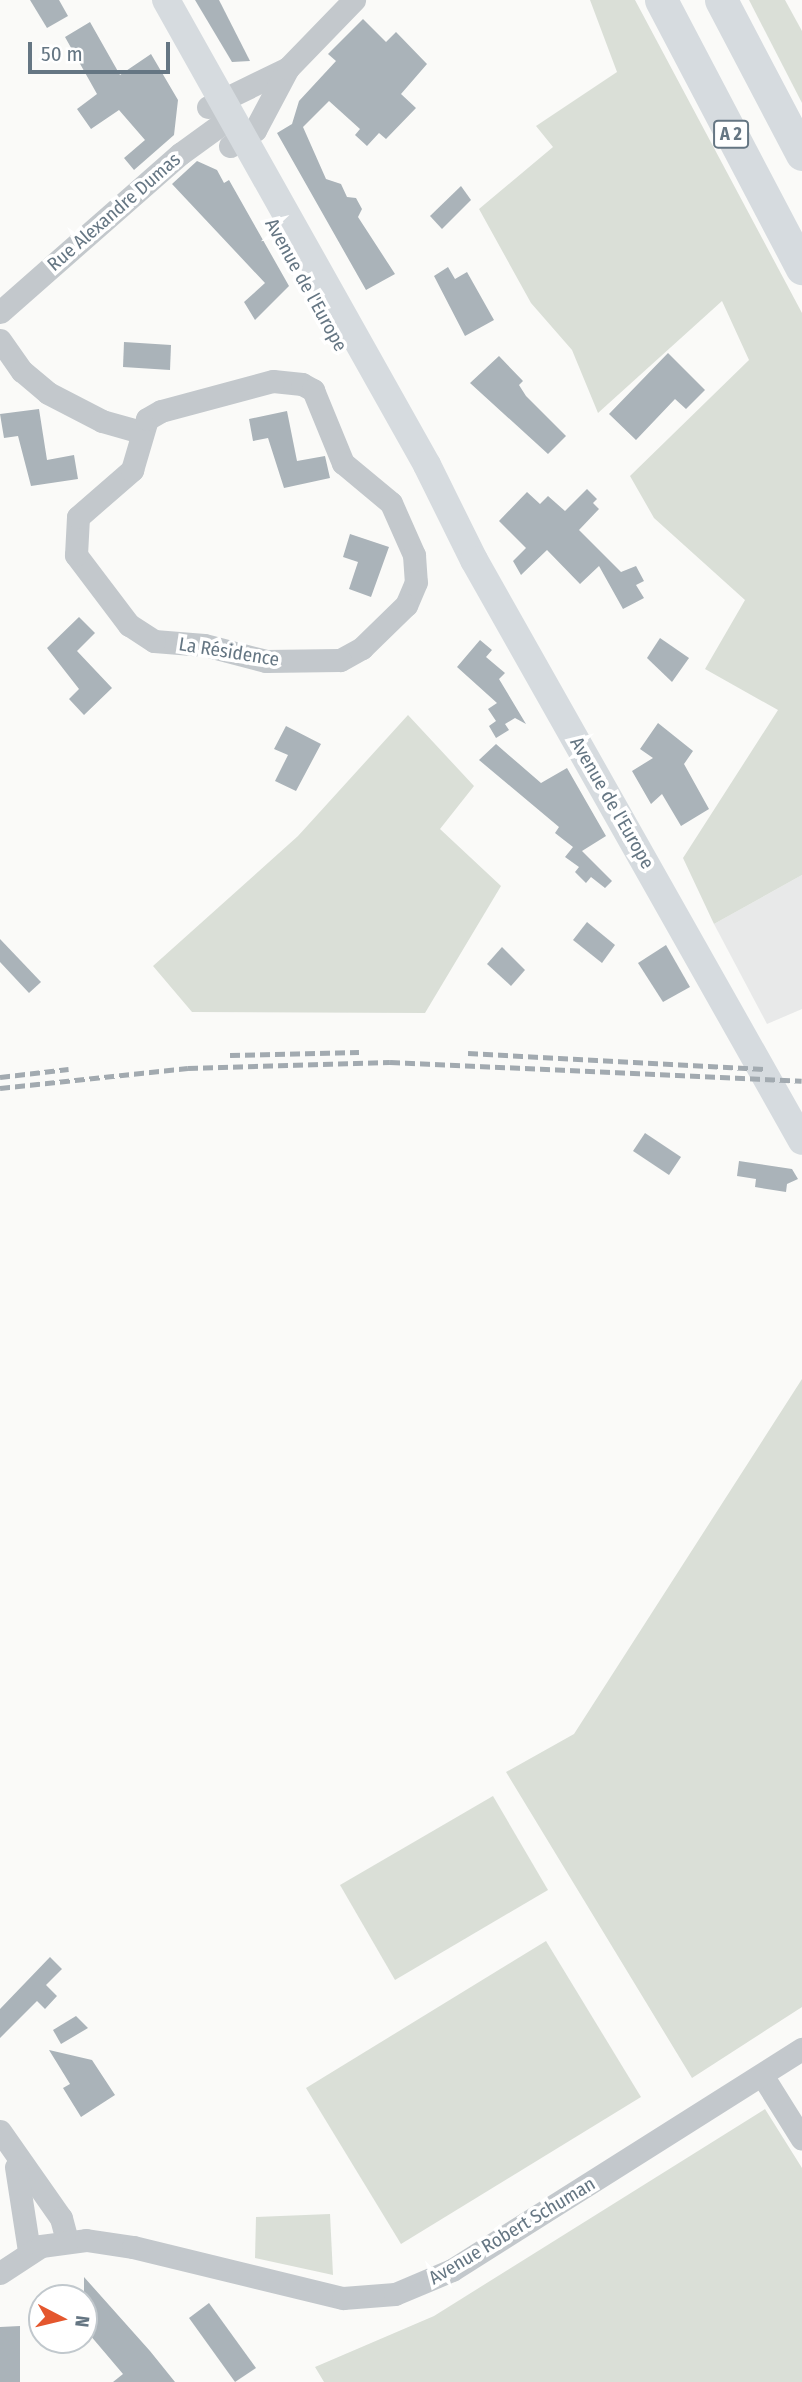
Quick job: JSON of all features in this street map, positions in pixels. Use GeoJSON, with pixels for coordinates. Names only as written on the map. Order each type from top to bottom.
{"type":"FeatureCollection","features":[{"type":"Feature","properties":{"kind":"highway","name":"A 2"},"geometry":{"type":"LineString","coordinates":[[661,0],[802,268]]}},
{"type":"Feature","properties":{"kind":"highway"},"geometry":{"type":"LineString","coordinates":[[721,0],[802,154]]}},
{"type":"Feature","properties":{"kind":"main road","name":"Avenue de l'Europe"},"geometry":{"type":"LineString","coordinates":[[154,0],[225,122]]}},
{"type":"Feature","properties":{"kind":"main road","name":"Avenue de l'Europe"},"geometry":{"type":"LineString","coordinates":[[166,0],[225,122],[351,365],[474,560],[802,1140]]}},
{"type":"Feature","properties":{"kind":"street"},"geometry":{"type":"LineString","coordinates":[[225,122],[288,68],[354,0]]}},
{"type":"Feature","properties":{"kind":"street"},"geometry":{"type":"LineString","coordinates":[[225,122],[260,125],[288,68]]}},
{"type":"Feature","properties":{"kind":"street","name":"Rue Alexandre Dumas"},"geometry":{"type":"LineString","coordinates":[[0,312],[180,154],[225,122]]}},
{"type":"Feature","properties":{"kind":"street"},"geometry":{"type":"LineString","coordinates":[[0,340],[22,371],[48,393],[102,422],[141,432]]}},
{"type":"Feature","properties":{"kind":"street","name":"La Résidence"},"geometry":{"type":"LineString","coordinates":[[273,382],[308,386],[321,402],[343,463],[390,503],[405,526],[416,564],[410,598],[362,648],[340,660],[266,661],[145,637],[129,625],[86,573],[74,545],[78,517],[132,470],[141,432],[147,419],[161,411],[247,386],[273,382]]}},
{"type":"Feature","properties":{"kind":"street","name":"Avenue Robert Schuman"},"geometry":{"type":"LineString","coordinates":[[67,2240],[133,2247],[342,2298],[395,2294],[452,2270],[802,2049]]}},
{"type":"Feature","properties":{"kind":"street"},"geometry":{"type":"LineString","coordinates":[[762,2075],[802,2139]]}},
{"type":"Feature","properties":{"kind":"street"},"geometry":{"type":"LineString","coordinates":[[0,2273],[29,2251],[67,2240],[61,2218],[5,2139]]}},
{"type":"Feature","properties":{"kind":"street"},"geometry":{"type":"LineString","coordinates":[[5,2139],[20,2183],[29,2251]]}},
{"type":"Feature","properties":{"kind":"shaded area"},"geometry":{"type":"Polygon","coordinates":[[[590,0],[635,0],[802,313],[802,875],[714,924],[683,858],[778,710],[705,669],[745,600],[654,518],[630,476],[749,360],[722,301],[598,413],[572,350],[531,303],[479,209],[553,147],[536,126],[617,72],[590,0]]]}},
{"type":"Feature","properties":{"kind":"shaded area"},"geometry":{"type":"Polygon","coordinates":[[[749,0],[785,0],[802,31],[802,103],[749,0]]]}},
{"type":"Feature","properties":{"kind":"shaded area"},"geometry":{"type":"Polygon","coordinates":[[[408,715],[474,786],[440,829],[501,886],[425,1013],[192,1012],[153,966],[298,836],[408,715]]]}},
{"type":"Feature","properties":{"kind":"shaded area"},"geometry":{"type":"Polygon","coordinates":[[[802,875],[802,1009],[767,1024],[714,924],[802,875]]]}},
{"type":"Feature","properties":{"kind":"shaded area"},"geometry":{"type":"Polygon","coordinates":[[[802,1379],[802,2007],[692,2078],[506,1772],[574,1734],[802,1379]]]}},
{"type":"Feature","properties":{"kind":"shaded area"},"geometry":{"type":"Polygon","coordinates":[[[493,1796],[548,1890],[395,1980],[340,1885],[493,1796]]]}},
{"type":"Feature","properties":{"kind":"shaded area"},"geometry":{"type":"Polygon","coordinates":[[[546,1941],[641,2097],[401,2244],[306,2088],[546,1941]]]}},
{"type":"Feature","properties":{"kind":"shaded area"},"geometry":{"type":"Polygon","coordinates":[[[765,2109],[802,2168],[802,2382],[324,2382],[315,2367],[434,2316],[765,2109]]]}},
{"type":"Feature","properties":{"kind":"shaded area"},"geometry":{"type":"Polygon","coordinates":[[[330,2214],[333,2275],[255,2258],[256,2217],[330,2214]]]}},
{"type":"Feature","properties":{"kind":"building"},"geometry":{"type":"Polygon","coordinates":[[[30,0],[59,0],[68,16],[47,28],[30,0]]]}},
{"type":"Feature","properties":{"kind":"building"},"geometry":{"type":"Polygon","coordinates":[[[195,0],[219,0],[250,61],[232,62],[195,0]]]}},
{"type":"Feature","properties":{"kind":"building"},"geometry":{"type":"Polygon","coordinates":[[[363,19],[386,42],[396,32],[427,64],[401,94],[416,108],[386,139],[379,133],[367,146],[355,135],[360,129],[329,101],[303,127],[326,179],[341,184],[347,197],[356,198],[362,209],[358,217],[395,274],[366,290],[277,133],[292,124],[299,101],[336,61],[328,54],[363,19]]]}},
{"type":"Feature","properties":{"kind":"building"},"geometry":{"type":"Polygon","coordinates":[[[90,22],[120,75],[151,54],[178,100],[174,135],[134,170],[124,158],[145,140],[119,110],[91,129],[77,109],[97,94],[65,37],[90,22]]]}},
{"type":"Feature","properties":{"kind":"building"},"geometry":{"type":"Polygon","coordinates":[[[197,161],[217,170],[224,183],[229,180],[289,286],[255,320],[244,302],[265,283],[172,184],[197,161]]]}},
{"type":"Feature","properties":{"kind":"building"},"geometry":{"type":"Polygon","coordinates":[[[461,186],[471,200],[442,229],[430,216],[461,186]]]}},
{"type":"Feature","properties":{"kind":"building"},"geometry":{"type":"Polygon","coordinates":[[[448,267],[455,279],[467,272],[494,320],[465,336],[434,276],[448,267]]]}},
{"type":"Feature","properties":{"kind":"building"},"geometry":{"type":"Polygon","coordinates":[[[124,342],[171,345],[170,370],[123,367],[124,342]]]}},
{"type":"Feature","properties":{"kind":"building"},"geometry":{"type":"Polygon","coordinates":[[[668,353],[705,390],[686,409],[675,399],[636,440],[609,414],[668,353]]]}},
{"type":"Feature","properties":{"kind":"building"},"geometry":{"type":"Polygon","coordinates":[[[499,356],[523,381],[519,385],[526,396],[566,436],[548,454],[470,383],[499,356]]]}},
{"type":"Feature","properties":{"kind":"building"},"geometry":{"type":"Polygon","coordinates":[[[39,409],[47,460],[74,455],[78,479],[31,486],[18,436],[4,438],[0,414],[39,409]]]}},
{"type":"Feature","properties":{"kind":"building"},"geometry":{"type":"Polygon","coordinates":[[[287,411],[297,461],[325,456],[330,478],[284,488],[268,438],[253,441],[249,419],[287,411]]]}},
{"type":"Feature","properties":{"kind":"building"},"geometry":{"type":"Polygon","coordinates":[[[587,489],[597,499],[593,503],[599,509],[579,530],[621,572],[636,566],[644,581],[636,585],[644,598],[623,609],[599,566],[580,584],[547,550],[521,575],[513,561],[526,548],[499,521],[527,492],[540,504],[548,496],[565,511],[587,489]]]}},
{"type":"Feature","properties":{"kind":"building"},"geometry":{"type":"Polygon","coordinates":[[[350,534],[389,547],[371,597],[349,589],[358,562],[343,557],[350,534]]]}},
{"type":"Feature","properties":{"kind":"building"},"geometry":{"type":"Polygon","coordinates":[[[79,617],[95,633],[77,651],[112,688],[84,715],[69,699],[79,689],[47,648],[79,617]]]}},
{"type":"Feature","properties":{"kind":"building"},"geometry":{"type":"Polygon","coordinates":[[[660,638],[689,658],[672,682],[647,658],[660,638]]]}},
{"type":"Feature","properties":{"kind":"building"},"geometry":{"type":"Polygon","coordinates":[[[480,640],[492,650],[486,657],[505,673],[499,679],[526,724],[515,718],[505,724],[509,730],[496,738],[489,726],[496,721],[488,709],[497,703],[457,667],[480,640]]]}},
{"type":"Feature","properties":{"kind":"building"},"geometry":{"type":"Polygon","coordinates":[[[658,723],[693,751],[684,764],[709,809],[681,826],[662,794],[651,804],[632,771],[653,758],[640,749],[658,723]]]}},
{"type":"Feature","properties":{"kind":"building"},"geometry":{"type":"Polygon","coordinates":[[[286,726],[321,744],[296,791],[275,781],[288,755],[274,749],[286,726]]]}},
{"type":"Feature","properties":{"kind":"building"},"geometry":{"type":"Polygon","coordinates":[[[496,744],[541,783],[567,768],[606,836],[582,851],[612,881],[605,888],[591,877],[586,883],[575,872],[579,867],[565,857],[573,847],[555,833],[559,827],[479,760],[496,744]]]}},
{"type":"Feature","properties":{"kind":"building"},"geometry":{"type":"Polygon","coordinates":[[[587,922],[615,945],[602,963],[573,940],[587,922]]]}},
{"type":"Feature","properties":{"kind":"building"},"geometry":{"type":"Polygon","coordinates":[[[0,939],[41,982],[29,993],[0,962],[0,939]]]}},
{"type":"Feature","properties":{"kind":"building"},"geometry":{"type":"Polygon","coordinates":[[[666,945],[690,987],[663,1002],[638,963],[666,945]]]}},
{"type":"Feature","properties":{"kind":"building"},"geometry":{"type":"Polygon","coordinates":[[[502,947],[525,970],[511,986],[487,964],[502,947]]]}},
{"type":"Feature","properties":{"kind":"building"},"geometry":{"type":"Polygon","coordinates":[[[645,1133],[681,1157],[669,1175],[633,1151],[645,1133]]]}},
{"type":"Feature","properties":{"kind":"building"},"geometry":{"type":"Polygon","coordinates":[[[739,1161],[792,1169],[798,1179],[787,1184],[786,1192],[755,1187],[756,1179],[737,1176],[739,1161]]]}},
{"type":"Feature","properties":{"kind":"building"},"geometry":{"type":"Polygon","coordinates":[[[50,1957],[62,1969],[46,1985],[57,1996],[45,2009],[37,2001],[0,2038],[0,2009],[50,1957]]]}},
{"type":"Feature","properties":{"kind":"building"},"geometry":{"type":"Polygon","coordinates":[[[76,2016],[88,2028],[61,2044],[53,2030],[76,2016]]]}},
{"type":"Feature","properties":{"kind":"building"},"geometry":{"type":"Polygon","coordinates":[[[49,2050],[92,2060],[115,2095],[81,2117],[63,2088],[70,2084],[49,2050]]]}},
{"type":"Feature","properties":{"kind":"building"},"geometry":{"type":"Polygon","coordinates":[[[98,2293],[175,2382],[113,2382],[123,2374],[98,2345],[98,2293]]]}},
{"type":"Feature","properties":{"kind":"building"},"geometry":{"type":"Polygon","coordinates":[[[209,2303],[256,2368],[235,2382],[189,2318],[209,2303]]]}},
{"type":"Feature","properties":{"kind":"building"},"geometry":{"type":"Polygon","coordinates":[[[20,2326],[20,2382],[0,2382],[0,2327],[20,2326]]]}},
{"type":"Feature","properties":{"kind":"railway"},"geometry":{"type":"LineString","coordinates":[[230,1055],[359,1052]]}},
{"type":"Feature","properties":{"kind":"railway"},"geometry":{"type":"LineString","coordinates":[[468,1053],[765,1069]]}},
{"type":"Feature","properties":{"kind":"railway"},"geometry":{"type":"LineString","coordinates":[[0,1088],[188,1068],[390,1062],[802,1081]]}},
{"type":"Feature","properties":{"kind":"railway"},"geometry":{"type":"LineString","coordinates":[[0,1077],[69,1069]]}}]}
